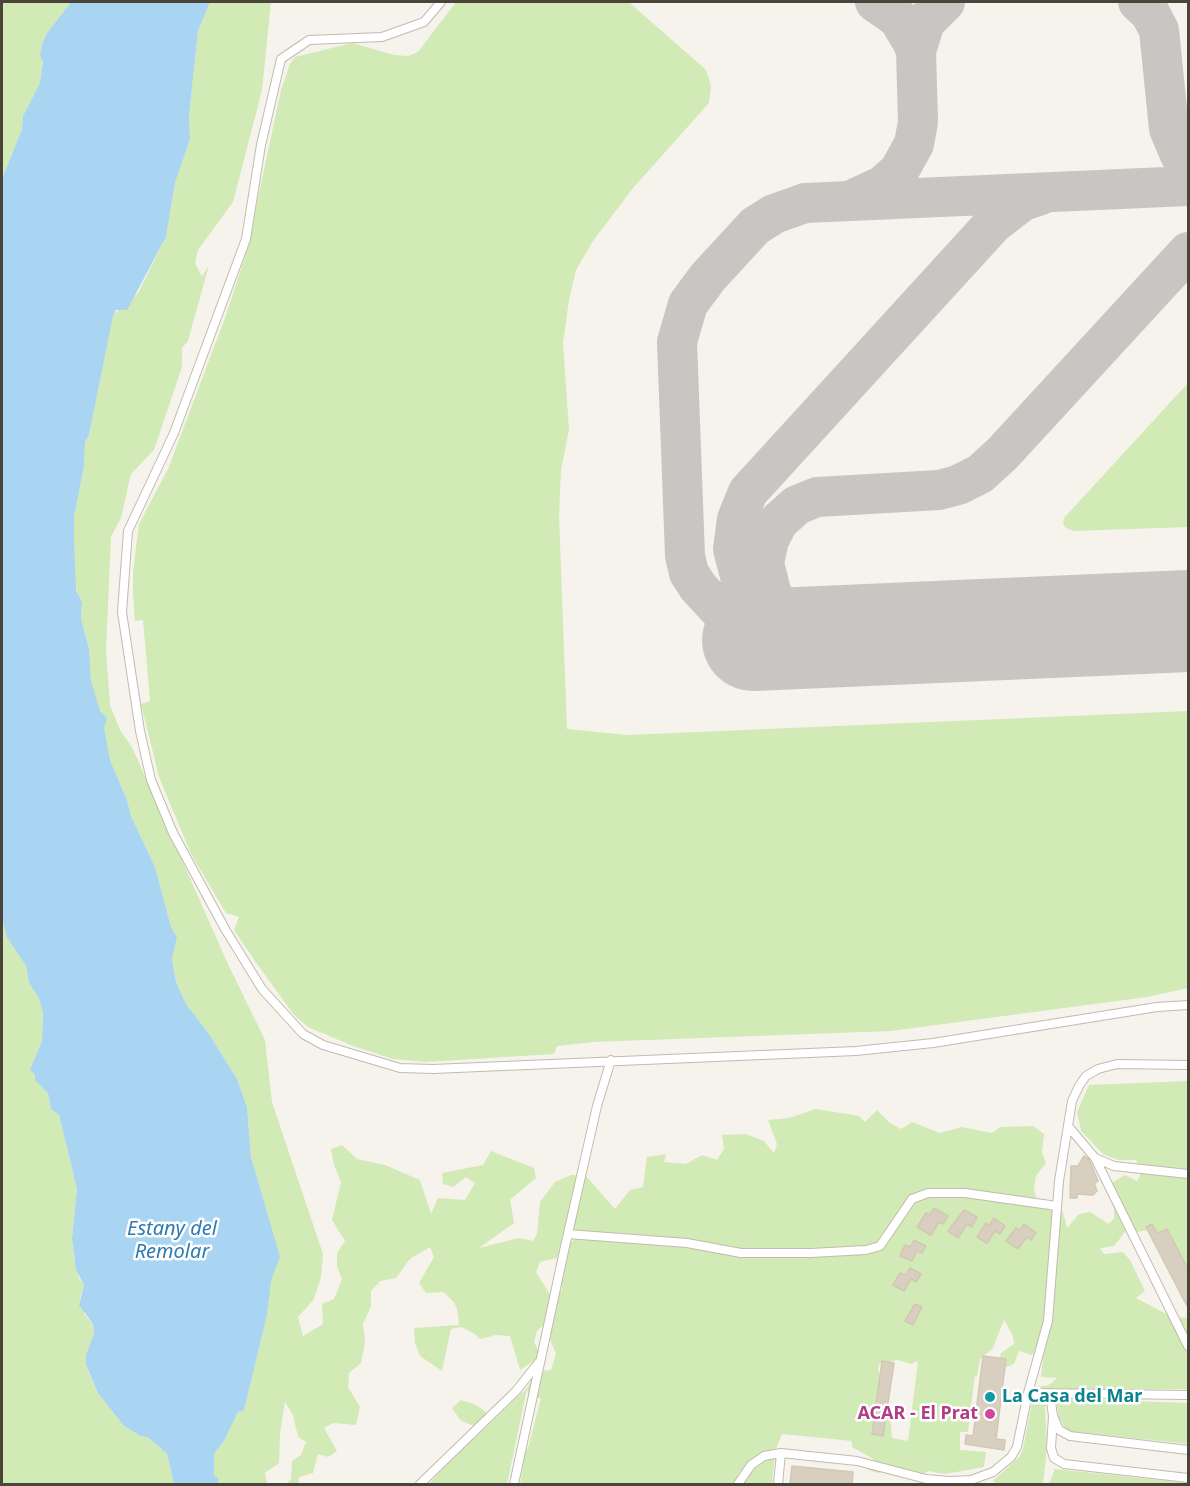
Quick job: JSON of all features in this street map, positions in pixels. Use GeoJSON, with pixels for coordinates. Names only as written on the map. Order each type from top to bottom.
{"type":"FeatureCollection","features":[{"type":"Feature","properties":{"kind":"lane"},"geometry":{"type":"LineString","coordinates":[[441,2],[424,22],[382,37],[309,40],[281,59],[261,145],[246,238],[174,433],[128,531],[122,612],[140,731],[151,780],[173,833],[225,929],[262,989],[303,1034],[346,1054],[400,1068],[433,1070],[611,1060],[856,1051],[933,1043],[1157,1007],[1188,1005]]}},
{"type":"Feature","properties":{"kind":"lane"},"geometry":{"type":"LineString","coordinates":[[524,1485],[515,1481],[597,1106],[611,1060]]}},
{"type":"Feature","properties":{"kind":"lane"},"geometry":{"type":"LineString","coordinates":[[738,1485],[751,1465],[764,1456],[781,1453],[857,1461],[926,1479],[971,1480],[993,1472],[1011,1457],[1017,1447],[1028,1393],[1048,1322],[1057,1206],[1072,1101],[1086,1076],[1098,1069],[1117,1064],[1188,1065]]}},
{"type":"Feature","properties":{"kind":"lane"},"geometry":{"type":"LineString","coordinates":[[1068,1126],[1095,1158],[1188,1346]]}},
{"type":"Feature","properties":{"kind":"lane"},"geometry":{"type":"LineString","coordinates":[[1095,1158],[1114,1166],[1188,1174]]}},
{"type":"Feature","properties":{"kind":"lane"},"geometry":{"type":"LineString","coordinates":[[568,1234],[687,1243],[741,1253],[866,1250],[880,1246],[912,1199],[928,1193],[965,1193],[1028,1204],[1057,1206]]}},
{"type":"Feature","properties":{"kind":"lane"},"geometry":{"type":"LineString","coordinates":[[420,1485],[516,1391],[540,1361]]}},
{"type":"Feature","properties":{"kind":"lane"},"geometry":{"type":"LineString","coordinates":[[1028,1393],[1188,1395]]}},
{"type":"Feature","properties":{"kind":"lane"},"geometry":{"type":"LineString","coordinates":[[1050,1394],[1053,1416],[1051,1448],[1054,1458],[1064,1464],[1188,1478]]}},
{"type":"Feature","properties":{"kind":"lane"},"geometry":{"type":"LineString","coordinates":[[1053,1416],[1059,1430],[1070,1436],[1188,1450]]}},
{"type":"Feature","properties":{"kind":"lane"},"geometry":{"type":"LineString","coordinates":[[778,1485],[781,1453]]}},
{"type":"Feature","properties":{"kind":"green space"},"geometry":{"type":"Polygon","coordinates":[[[2,2],[71,2],[47,33],[42,44],[43,62],[40,83],[23,116],[22,129],[2,179],[2,2]]]}},
{"type":"Feature","properties":{"kind":"green space"},"geometry":{"type":"Polygon","coordinates":[[[210,2],[271,2],[262,90],[233,202],[198,250],[195,263],[202,277],[209,265],[188,341],[182,348],[182,367],[154,450],[131,474],[121,518],[111,537],[106,651],[110,705],[120,730],[132,747],[227,962],[265,1040],[272,1102],[323,1254],[321,1277],[314,1299],[298,1317],[303,1336],[323,1324],[322,1304],[334,1299],[342,1279],[337,1267],[337,1253],[345,1241],[332,1220],[341,1182],[331,1149],[342,1145],[357,1159],[385,1165],[420,1180],[431,1214],[438,1198],[465,1200],[475,1183],[466,1177],[453,1187],[443,1184],[442,1173],[483,1165],[491,1151],[534,1168],[536,1178],[510,1200],[514,1223],[479,1248],[519,1238],[533,1241],[537,1234],[540,1202],[555,1182],[571,1175],[586,1176],[615,1209],[630,1190],[643,1187],[647,1157],[666,1154],[664,1162],[686,1164],[702,1155],[717,1160],[724,1149],[722,1135],[746,1134],[764,1141],[774,1153],[777,1144],[768,1120],[789,1118],[816,1109],[859,1116],[865,1122],[877,1110],[889,1122],[901,1129],[912,1122],[940,1133],[962,1127],[992,1133],[1000,1127],[1033,1126],[1044,1134],[1042,1152],[1046,1163],[1036,1176],[1034,1190],[1037,1201],[1057,1206],[1063,1212],[1067,1228],[1079,1214],[1090,1212],[1109,1224],[1114,1218],[1114,1208],[1106,1186],[1125,1175],[1137,1181],[1141,1173],[1136,1160],[1118,1160],[1103,1154],[1081,1131],[1077,1112],[1089,1085],[1188,1081],[1188,1269],[1167,1229],[1157,1234],[1152,1224],[1148,1230],[1138,1232],[1128,1228],[1114,1246],[1100,1248],[1104,1254],[1123,1252],[1130,1260],[1145,1291],[1136,1298],[1172,1317],[1188,1318],[1188,1389],[1108,1389],[1101,1400],[1188,1403],[1188,1444],[1067,1431],[1059,1418],[1056,1400],[1045,1407],[1047,1447],[1043,1484],[997,1484],[993,1481],[1020,1456],[1023,1449],[1035,1387],[1049,1385],[1057,1378],[1041,1377],[1044,1349],[1047,1345],[1032,1355],[1019,1351],[1014,1364],[1004,1368],[999,1363],[1001,1353],[1014,1344],[1013,1336],[1004,1320],[993,1348],[980,1359],[977,1377],[975,1375],[968,1432],[960,1432],[960,1450],[986,1452],[984,1467],[945,1474],[928,1471],[917,1478],[894,1471],[878,1473],[868,1470],[875,1460],[852,1447],[852,1441],[782,1434],[775,1451],[772,1484],[520,1484],[524,1461],[520,1456],[528,1448],[541,1398],[530,1398],[527,1389],[507,1484],[429,1484],[527,1388],[537,1371],[551,1370],[556,1354],[549,1337],[552,1317],[537,1331],[534,1342],[541,1356],[520,1370],[510,1336],[496,1335],[480,1339],[461,1327],[451,1329],[442,1371],[420,1356],[415,1343],[414,1328],[459,1325],[457,1308],[453,1301],[443,1292],[426,1293],[419,1283],[434,1257],[430,1247],[410,1259],[396,1278],[380,1281],[371,1291],[371,1306],[363,1324],[365,1342],[361,1363],[349,1373],[348,1387],[360,1407],[356,1425],[333,1423],[324,1428],[337,1451],[328,1457],[318,1454],[313,1473],[299,1477],[298,1484],[286,1484],[291,1479],[292,1461],[301,1455],[306,1442],[298,1437],[293,1415],[285,1402],[280,1433],[279,1463],[265,1473],[267,1484],[218,1484],[218,1478],[214,1475],[214,1454],[224,1441],[238,1412],[244,1409],[267,1315],[274,1239],[251,1157],[247,1107],[237,1079],[209,1034],[186,1004],[176,982],[172,959],[177,937],[171,927],[155,867],[131,816],[127,800],[110,760],[91,681],[89,649],[74,579],[74,517],[84,466],[85,442],[89,435],[113,315],[138,293],[166,237],[175,183],[190,139],[189,116],[198,31],[210,2]],[[572,1225],[564,1233],[557,1258],[540,1262],[536,1272],[554,1301],[554,1294],[562,1291],[561,1261],[572,1241],[589,1234],[577,1232],[572,1225]],[[898,1360],[879,1364],[878,1369],[884,1389],[883,1403],[890,1415],[892,1438],[908,1441],[918,1361],[911,1364],[898,1360]]]}},
{"type":"Feature","properties":{"kind":"green space"},"geometry":{"type":"Polygon","coordinates":[[[456,2],[629,2],[706,70],[711,86],[709,103],[633,188],[593,241],[576,270],[569,300],[563,343],[569,430],[561,470],[559,516],[567,729],[627,735],[1188,711],[1188,988],[1147,997],[891,1031],[593,1042],[557,1046],[554,1054],[426,1062],[393,1059],[353,1046],[308,1027],[294,1015],[234,930],[239,917],[226,913],[191,854],[159,777],[141,704],[150,701],[143,620],[135,621],[133,596],[133,572],[139,524],[168,469],[225,318],[246,254],[281,90],[290,64],[295,57],[352,43],[394,55],[408,56],[418,52],[456,2]]]}},
{"type":"Feature","properties":{"kind":"green space"},"geometry":{"type":"Polygon","coordinates":[[[1188,383],[1188,527],[1074,531],[1066,528],[1063,524],[1064,518],[1188,383]]]}},
{"type":"Feature","properties":{"kind":"green space"},"geometry":{"type":"Polygon","coordinates":[[[2,915],[6,936],[26,966],[29,983],[39,998],[43,1013],[42,1041],[34,1061],[35,1080],[48,1093],[51,1109],[59,1115],[77,1189],[72,1239],[74,1258],[79,1278],[84,1285],[80,1298],[85,1315],[93,1324],[94,1334],[86,1366],[98,1393],[123,1425],[140,1436],[149,1438],[167,1454],[174,1484],[2,1484],[2,915]]]}},
{"type":"Feature","properties":{"kind":"green space"},"geometry":{"type":"Polygon","coordinates":[[[461,1400],[485,1411],[488,1418],[478,1428],[460,1420],[452,1408],[461,1400]]]}},
{"type":"Feature","properties":{"kind":"green space"},"geometry":{"type":"Polygon","coordinates":[[[1055,1469],[1188,1483],[1188,1484],[1049,1484],[1055,1469]]]}},
{"type":"Feature","properties":{"kind":"water","name":"Estany del Remolar"},"geometry":{"type":"Polygon","coordinates":[[[71,2],[210,2],[198,31],[189,116],[190,139],[175,183],[166,237],[127,310],[116,310],[113,316],[89,435],[85,442],[84,466],[74,517],[74,543],[76,590],[82,603],[81,618],[89,649],[91,681],[100,711],[107,718],[104,728],[110,760],[127,800],[131,816],[155,867],[171,927],[177,937],[172,959],[176,982],[186,1004],[209,1034],[237,1079],[247,1107],[251,1157],[280,1257],[271,1280],[267,1315],[244,1410],[238,1412],[224,1441],[214,1454],[214,1475],[218,1478],[218,1484],[174,1484],[167,1454],[149,1438],[140,1436],[123,1425],[98,1393],[86,1365],[86,1355],[94,1334],[93,1324],[79,1305],[84,1285],[76,1270],[72,1239],[77,1189],[59,1115],[51,1109],[48,1093],[35,1080],[35,1075],[30,1070],[42,1041],[43,1013],[39,998],[29,983],[26,966],[6,936],[2,915],[2,179],[22,129],[23,116],[40,83],[43,62],[40,55],[42,44],[47,33],[71,2]]]}},
{"type":"Feature","properties":{"kind":"building"},"geometry":{"type":"Polygon","coordinates":[[[1084,1156],[1089,1159],[1098,1181],[1094,1183],[1097,1191],[1093,1195],[1077,1194],[1077,1198],[1070,1198],[1071,1166],[1078,1166],[1084,1156]]]}},
{"type":"Feature","properties":{"kind":"building"},"geometry":{"type":"Polygon","coordinates":[[[934,1208],[948,1216],[943,1224],[939,1222],[931,1235],[917,1227],[926,1213],[930,1215],[934,1208]]]}},
{"type":"Feature","properties":{"kind":"building"},"geometry":{"type":"Polygon","coordinates":[[[964,1210],[977,1217],[972,1227],[967,1224],[958,1238],[948,1231],[964,1210]]]}},
{"type":"Feature","properties":{"kind":"building"},"geometry":{"type":"Polygon","coordinates":[[[994,1218],[1005,1226],[1000,1234],[995,1231],[987,1243],[977,1237],[986,1223],[989,1226],[994,1218]]]}},
{"type":"Feature","properties":{"kind":"building"},"geometry":{"type":"Polygon","coordinates":[[[1024,1224],[1036,1233],[1031,1240],[1027,1237],[1018,1249],[1006,1241],[1016,1228],[1020,1230],[1024,1224]]]}},
{"type":"Feature","properties":{"kind":"building"},"geometry":{"type":"Polygon","coordinates":[[[1152,1224],[1157,1234],[1167,1229],[1188,1269],[1187,1306],[1146,1227],[1152,1224]]]}},
{"type":"Feature","properties":{"kind":"building"},"geometry":{"type":"Polygon","coordinates":[[[914,1240],[926,1246],[922,1253],[917,1251],[912,1261],[900,1256],[905,1245],[910,1247],[914,1240]]]}},
{"type":"Feature","properties":{"kind":"building"},"geometry":{"type":"Polygon","coordinates":[[[910,1268],[921,1274],[916,1282],[911,1279],[904,1291],[893,1285],[900,1273],[906,1275],[910,1268]]]}},
{"type":"Feature","properties":{"kind":"building"},"geometry":{"type":"Polygon","coordinates":[[[915,1304],[922,1307],[913,1325],[905,1321],[915,1304]]]}},
{"type":"Feature","properties":{"kind":"building","name":"La Casa del Mar"},"geometry":{"type":"Polygon","coordinates":[[[983,1356],[1006,1359],[996,1439],[1005,1440],[1004,1450],[965,1444],[966,1435],[973,1436],[983,1356]]]}},
{"type":"Feature","properties":{"kind":"building"},"geometry":{"type":"Polygon","coordinates":[[[882,1361],[894,1363],[883,1436],[872,1434],[882,1361]]]}},
{"type":"Feature","properties":{"kind":"building"},"geometry":{"type":"Polygon","coordinates":[[[792,1466],[853,1472],[852,1484],[790,1484],[792,1466]]]}},
{"type":"Feature","properties":{"kind":"taxiway"},"geometry":{"type":"LineString","coordinates":[[854,199],[882,186],[899,171],[914,144],[918,122],[916,51],[898,18],[875,2]]}},
{"type":"Feature","properties":{"kind":"taxiway"},"geometry":{"type":"LineString","coordinates":[[916,51],[925,22],[945,2]]}},
{"type":"Feature","properties":{"kind":"taxiway"},"geometry":{"type":"LineString","coordinates":[[1138,2],[1150,13],[1159,30],[1169,129],[1180,155],[1188,166]]}},
{"type":"Feature","properties":{"kind":"taxiway"},"geometry":{"type":"LineString","coordinates":[[793,638],[762,634],[724,615],[698,587],[689,573],[685,556],[677,342],[688,304],[708,277],[755,226],[774,214],[805,203],[1188,186]]}},
{"type":"Feature","properties":{"kind":"taxiway"},"geometry":{"type":"LineString","coordinates":[[765,611],[748,592],[741,580],[733,549],[737,519],[748,492],[993,224],[1023,201],[1041,195]]}},
{"type":"Feature","properties":{"kind":"taxiway"},"geometry":{"type":"LineString","coordinates":[[829,636],[795,621],[786,614],[772,595],[764,563],[769,540],[779,521],[797,505],[817,497],[939,490],[958,485],[980,474],[1002,454],[1188,252]]}},
{"type":"Feature","properties":{"kind":"runway"},"geometry":{"type":"LineString","coordinates":[[753,640],[1188,621]]}},
{"type":"Feature","properties":{"kind":"place","name":"La Casa del Mar"},"geometry":{"type":"Point","coordinates":[990,1397]}},
{"type":"Feature","properties":{"kind":"place","name":"ACAR - El Prat"},"geometry":{"type":"Point","coordinates":[990,1414]}}]}
